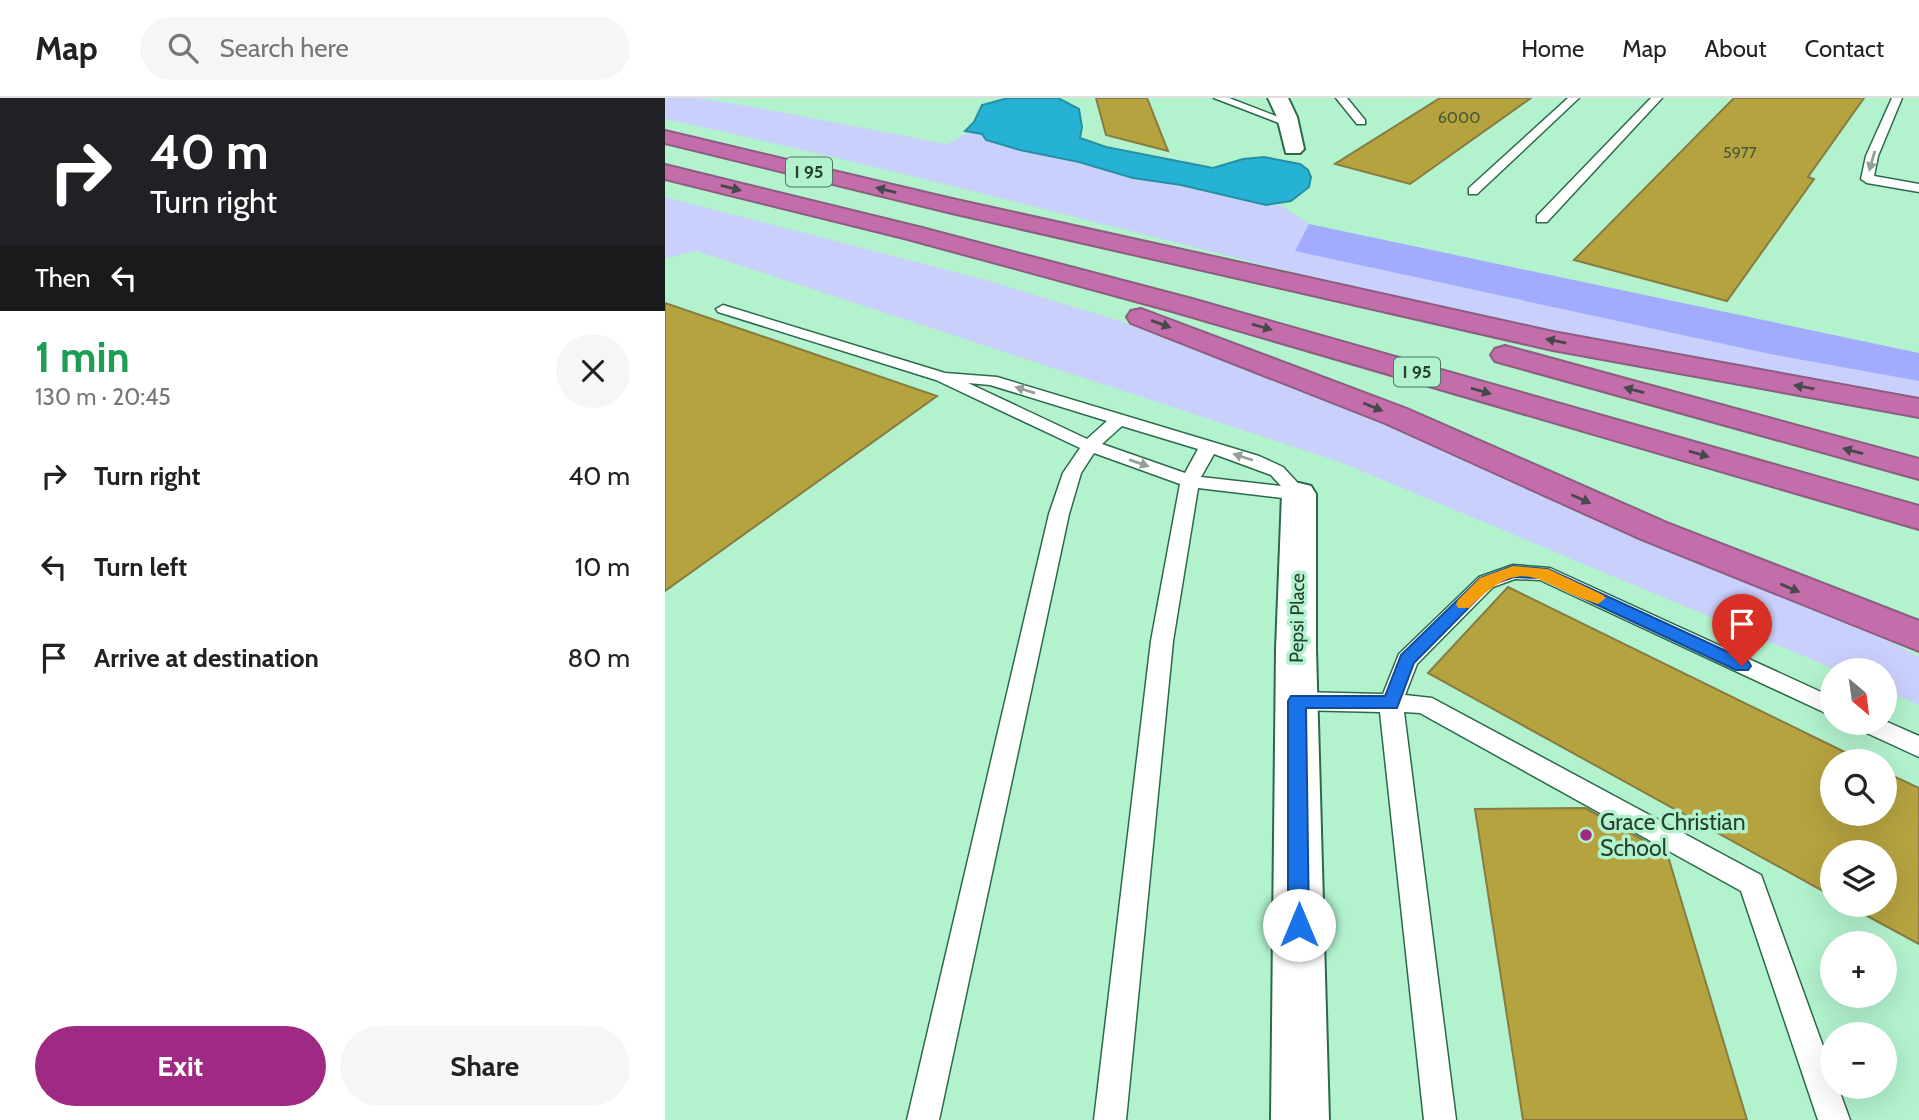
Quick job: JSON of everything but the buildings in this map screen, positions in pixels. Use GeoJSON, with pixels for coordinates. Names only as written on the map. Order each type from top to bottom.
{"type":"FeatureCollection","features":[{"type":"Feature","properties":{"kind":"highway","name":"I 95"},"geometry":{"type":"LineString","coordinates":[[665,137],[952,206],[1398,325],[1919,469]]}},
{"type":"Feature","properties":{"kind":"highway","name":"I 95"},"geometry":{"type":"LineString","coordinates":[[665,172],[913,233],[1242,321],[1919,518]]}},
{"type":"Feature","properties":{"kind":"highway"},"geometry":{"type":"LineString","coordinates":[[952,206],[1553,341],[1919,408]]}},
{"type":"Feature","properties":{"kind":"highway"},"geometry":{"type":"LineString","coordinates":[[913,233],[1309,381],[1396,416],[1665,536],[1919,637]]}},
{"type":"Feature","properties":{"kind":"street"},"geometry":{"type":"LineString","coordinates":[[1278,98],[1288,123],[1293,149]]}},
{"type":"Feature","properties":{"kind":"street","name":"Pepsi Place"},"geometry":{"type":"LineString","coordinates":[[1299,494],[1297,701],[1300,1120]]}},
{"type":"Feature","properties":{"kind":"lane"},"geometry":{"type":"LineString","coordinates":[[1219,98],[1288,123]]}},
{"type":"Feature","properties":{"kind":"lane"},"geometry":{"type":"LineString","coordinates":[[1341,98],[1361,122]]}},
{"type":"Feature","properties":{"kind":"lane"},"geometry":{"type":"LineString","coordinates":[[1473,191],[1574,98]]}},
{"type":"Feature","properties":{"kind":"lane"},"geometry":{"type":"LineString","coordinates":[[1542,219],[1657,98]]}},
{"type":"Feature","properties":{"kind":"lane"},"geometry":{"type":"LineString","coordinates":[[1897,98],[1872,156],[1867,179],[1919,188]]}},
{"type":"Feature","properties":{"kind":"lane"},"geometry":{"type":"LineString","coordinates":[[723,309],[942,377],[1090,446],[1190,481],[1299,494]]}},
{"type":"Feature","properties":{"kind":"lane"},"geometry":{"type":"LineString","coordinates":[[942,377],[991,380],[1209,446],[1277,471],[1299,494]]}},
{"type":"Feature","properties":{"kind":"lane"},"geometry":{"type":"LineString","coordinates":[[923,1120],[1059,514],[1072,473],[1090,446],[1118,420]]}},
{"type":"Feature","properties":{"kind":"lane"},"geometry":{"type":"LineString","coordinates":[[1111,1120],[1162,641],[1190,481],[1209,446]]}},
{"type":"Feature","properties":{"kind":"lane"},"geometry":{"type":"LineString","coordinates":[[1440,1120],[1391,703],[1407,660],[1486,582],[1513,572],[1543,573],[1820,701]]}},
{"type":"Feature","properties":{"kind":"lane"},"geometry":{"type":"LineString","coordinates":[[1297,701],[1424,704],[1752,883],[1835,1120]]}},
{"type":"Feature","properties":{"kind":"lane"},"geometry":{"type":"LineString","coordinates":[[1892,735],[1919,747]]}},
{"type":"Feature","properties":{"kind":"shaded area"},"geometry":{"type":"Polygon","coordinates":[[[665,98],[699,98],[947,144],[968,133],[982,134],[1133,178],[1181,185],[1266,205],[1280,205],[1309,224],[1296,251],[1770,354],[1919,381],[1919,399],[1636,350],[1368,290],[867,165],[665,119],[665,98]]]}},
{"type":"Feature","properties":{"kind":"shaded area"},"geometry":{"type":"Polygon","coordinates":[[[1008,98],[1058,98],[1079,109],[1082,127],[1080,138],[1106,147],[1213,168],[1243,159],[1264,157],[1300,164],[1308,170],[1311,177],[1309,187],[1291,201],[1266,205],[1181,185],[1133,178],[1079,162],[1020,150],[986,140],[982,134],[965,131],[974,122],[982,105],[1008,98]]]}},
{"type":"Feature","properties":{"kind":"shaded area"},"geometry":{"type":"Polygon","coordinates":[[[665,197],[986,280],[1120,321],[1225,358],[1436,443],[1609,522],[1879,636],[1919,657],[1919,705],[1897,695],[1897,658],[1820,658],[1820,663],[1340,462],[696,251],[665,258],[665,197]]]}},
{"type":"Feature","properties":{"kind":"shaded area"},"geometry":{"type":"Polygon","coordinates":[[[1309,224],[1919,353],[1919,381],[1770,354],[1295,251],[1309,224]]]}},
{"type":"Feature","properties":{"kind":"slow traffic"},"geometry":{"type":"LineString","coordinates":[[1464,604],[1486,582],[1513,572],[1543,573],[1598,598]]}},
{"type":"Feature","properties":{"kind":"place","name":"Grace Christian School"},"geometry":{"type":"Point","coordinates":[1586,835]}},
{"type":"Feature","properties":{"kind":"route"},"geometry":{"type":"LineString","coordinates":[[1299,925],[1297,701],[1391,703],[1407,660],[1486,582],[1513,572],[1543,573],[1742,666]]}}]}
